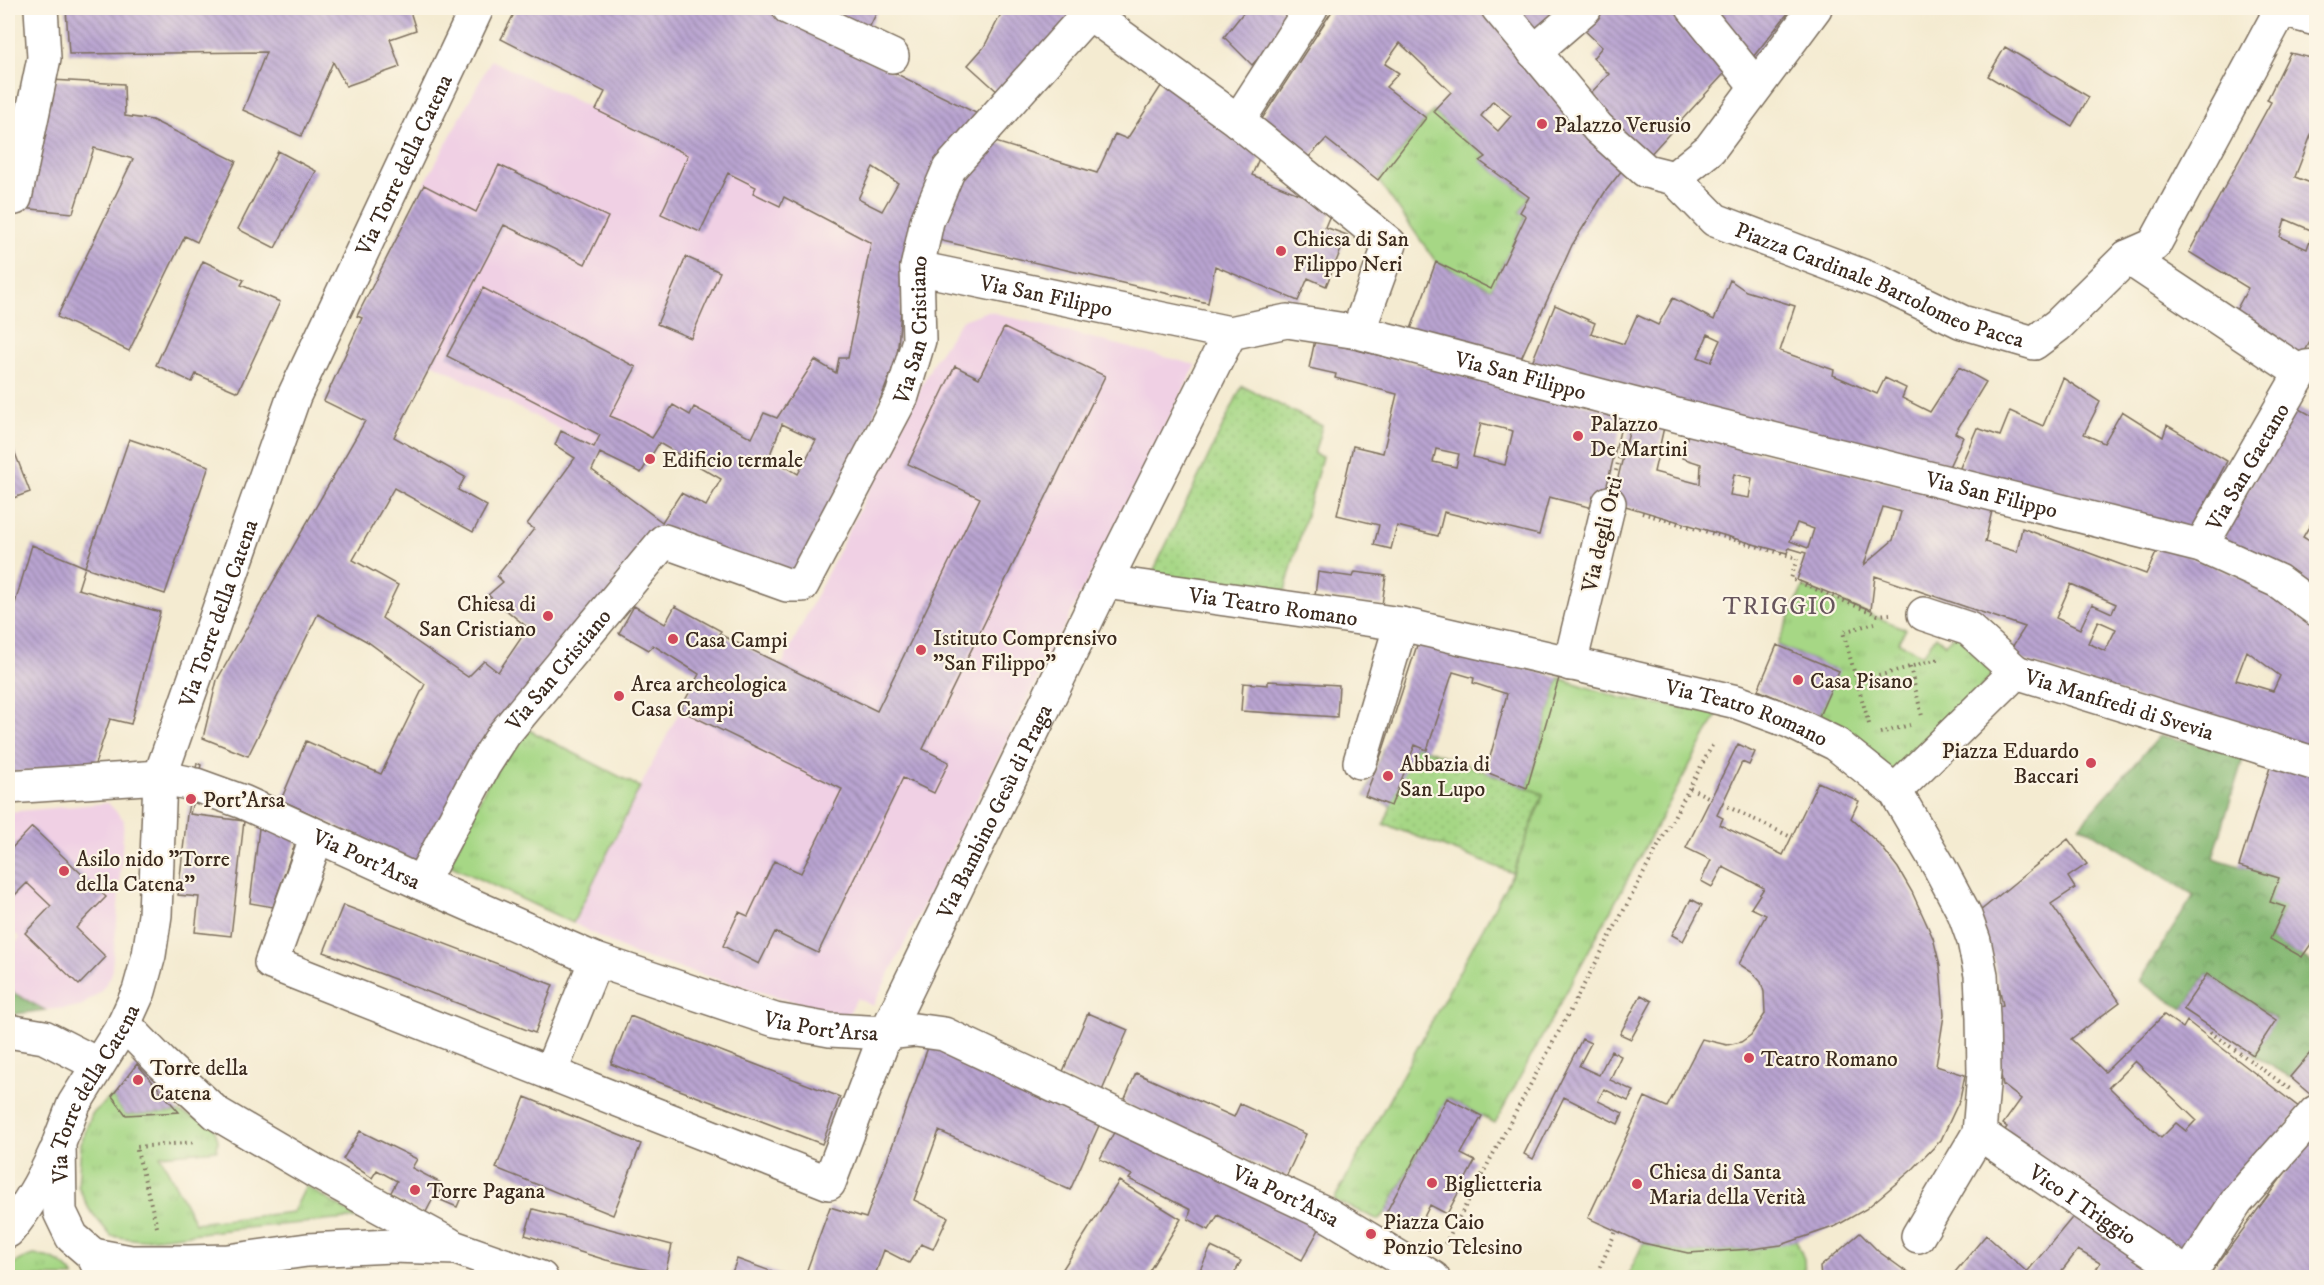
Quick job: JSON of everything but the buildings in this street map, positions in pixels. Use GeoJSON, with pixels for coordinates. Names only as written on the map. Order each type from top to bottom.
{"type":"FeatureCollection","features":[{"type":"Feature","properties":{"kind":"street"},"geometry":{"type":"LineString","coordinates":[[15,198],[44,58],[41,8]]}},
{"type":"Feature","properties":{"kind":"street","name":"Via Torre della Catena"},"geometry":{"type":"LineString","coordinates":[[89,1256],[60,1212],[59,1143],[74,1104],[124,1024],[139,991],[149,955],[155,915],[159,777],[294,396],[477,8]]}},
{"type":"Feature","properties":{"kind":"street"},"geometry":{"type":"LineString","coordinates":[[789,8],[892,56]]}},
{"type":"Feature","properties":{"kind":"street"},"geometry":{"type":"LineString","coordinates":[[1238,121],[1311,8]]}},
{"type":"Feature","properties":{"kind":"street"},"geometry":{"type":"LineString","coordinates":[[1498,8],[1598,128],[1646,171],[1674,178],[1710,149],[1815,8]]}},
{"type":"Feature","properties":{"kind":"street"},"geometry":{"type":"LineString","coordinates":[[1534,52],[1585,8]]}},
{"type":"Feature","properties":{"kind":"street"},"geometry":{"type":"LineString","coordinates":[[1693,8],[1756,86]]}},
{"type":"Feature","properties":{"kind":"street"},"geometry":{"type":"LineString","coordinates":[[2279,8],[2316,19]]}},
{"type":"Feature","properties":{"kind":"street","name":"Piazza Cardinale Bartolomeo Pacca"},"geometry":{"type":"LineString","coordinates":[[1674,178],[1715,220],[1881,283],[1962,322],[2034,343],[2058,325],[2127,257],[2154,245],[2279,8]]}},
{"type":"Feature","properties":{"kind":"street","name":"Via San Cristiano"},"geometry":{"type":"LineString","coordinates":[[422,883],[484,765],[504,734],[664,541],[787,585],[802,585],[902,396],[919,340],[917,268],[927,221],[949,169],[1089,13],[1238,121],[1390,244],[1358,332]]}},
{"type":"Feature","properties":{"kind":"street"},"geometry":{"type":"LineString","coordinates":[[2127,257],[2309,370]]}},
{"type":"Feature","properties":{"kind":"street","name":"Via San Filippo"},"geometry":{"type":"LineString","coordinates":[[917,268],[1230,333],[1287,321],[1358,332],[1632,404],[2201,546],[2278,581],[2316,609]]}},
{"type":"Feature","properties":{"kind":"street","name":"Via Bambino Gesù di Praga"},"geometry":{"type":"LineString","coordinates":[[550,1073],[829,1183],[886,1034],[1105,582],[1230,333]]}},
{"type":"Feature","properties":{"kind":"street","name":"Via San Gaetano"},"geometry":{"type":"LineString","coordinates":[[2201,546],[2309,370]]}},
{"type":"Feature","properties":{"kind":"street","name":"Via degli Orti"},"geometry":{"type":"LineString","coordinates":[[1570,664],[1609,503]]}},
{"type":"Feature","properties":{"kind":"street","name":"Via Teatro Romano"},"geometry":{"type":"LineString","coordinates":[[1105,582],[1401,624],[1737,702],[1789,721],[1836,744],[1895,791],[1964,913],[1974,941],[1981,975],[1984,1073],[1979,1133],[1917,1236]]}},
{"type":"Feature","properties":{"kind":"street"},"geometry":{"type":"LineString","coordinates":[[1924,614],[1969,629],[2016,672]]}},
{"type":"Feature","properties":{"kind":"street"},"geometry":{"type":"LineString","coordinates":[[1360,762],[1401,624]]}},
{"type":"Feature","properties":{"kind":"street","name":"Via Manfredi di Svevia"},"geometry":{"type":"LineString","coordinates":[[1895,791],[2016,672],[2316,764]]}},
{"type":"Feature","properties":{"kind":"street","name":"Via Port'Arsa"},"geometry":{"type":"LineString","coordinates":[[8,787],[159,777],[194,784],[243,802],[596,960],[775,1020],[830,1030],[886,1034],[915,1030],[944,1034],[1325,1213],[1431,1276]]}},
{"type":"Feature","properties":{"kind":"street"},"geometry":{"type":"LineString","coordinates":[[317,836],[271,963],[550,1073],[596,960]]}},
{"type":"Feature","properties":{"kind":"street"},"geometry":{"type":"LineString","coordinates":[[124,1024],[162,1064],[216,1113],[320,1174],[456,1248],[541,1278]]}},
{"type":"Feature","properties":{"kind":"street"},"geometry":{"type":"LineString","coordinates":[[8,1031],[44,1037],[98,1064]]}},
{"type":"Feature","properties":{"kind":"street"},"geometry":{"type":"LineString","coordinates":[[2188,1276],[2237,1201],[2307,1103]]}},
{"type":"Feature","properties":{"kind":"street","name":"Vico I Triggio"},"geometry":{"type":"LineString","coordinates":[[1979,1133],[2188,1276]]}},
{"type":"Feature","properties":{"kind":"street"},"geometry":{"type":"LineString","coordinates":[[8,1231],[27,1208],[45,1176],[59,1143]]}},
{"type":"Feature","properties":{"kind":"street"},"geometry":{"type":"LineString","coordinates":[[8,1235],[23,1229],[48,1228],[89,1256],[131,1262],[228,1261],[307,1250],[392,1246],[456,1248]]}},
{"type":"Feature","properties":{"kind":"street"},"geometry":{"type":"LineString","coordinates":[[188,1278],[228,1261]]}},
{"type":"Feature","properties":{"kind":"path","name":"Via degli Orti"},"geometry":{"type":"LineString","coordinates":[[1609,503],[1632,404]]}},
{"type":"Feature","properties":{"kind":"path"},"geometry":{"type":"LineString","coordinates":[[1609,503],[1797,558],[1791,579],[1878,615],[1924,614]]}},
{"type":"Feature","properties":{"kind":"path"},"geometry":{"type":"LineString","coordinates":[[1870,725],[1843,632],[1875,623]]}},
{"type":"Feature","properties":{"kind":"path"},"geometry":{"type":"LineString","coordinates":[[1857,682],[1950,656]]}},
{"type":"Feature","properties":{"kind":"path"},"geometry":{"type":"LineString","coordinates":[[1910,667],[1923,721]]}},
{"type":"Feature","properties":{"kind":"path"},"geometry":{"type":"LineString","coordinates":[[1873,735],[1913,724]]}},
{"type":"Feature","properties":{"kind":"path"},"geometry":{"type":"LineString","coordinates":[[1431,1276],[1714,742]]}},
{"type":"Feature","properties":{"kind":"path"},"geometry":{"type":"LineString","coordinates":[[1690,788],[1712,799]]}},
{"type":"Feature","properties":{"kind":"path"},"geometry":{"type":"LineString","coordinates":[[1722,804],[1791,837]]}},
{"type":"Feature","properties":{"kind":"path"},"geometry":{"type":"LineString","coordinates":[[2210,1032],[2307,1103]]}},
{"type":"Feature","properties":{"kind":"path"},"geometry":{"type":"LineString","coordinates":[[159,1233],[136,1147],[218,1140],[231,1122]]}},
{"type":"Feature","properties":{"kind":"path"},"geometry":{"type":"LineString","coordinates":[[1595,1278],[1616,1231]]}},
{"type":"Feature","properties":{"kind":"shaded area"},"geometry":{"type":"Polygon","coordinates":[[[491,60],[756,187],[753,194],[780,206],[784,197],[871,243],[848,358],[839,359],[836,373],[815,361],[777,418],[764,413],[752,438],[695,407],[690,415],[673,405],[652,438],[610,417],[594,447],[432,363],[504,225],[424,185],[491,60]]]}},
{"type":"Feature","properties":{"kind":"shaded area","name":"Istituto Comprensivo \"San Filippo\""},"geometry":{"type":"Polygon","coordinates":[[[987,311],[1196,365],[873,1006],[857,998],[847,1017],[635,955],[573,923],[699,674],[782,664],[934,361],[961,321],[987,311]]]}},
{"type":"Feature","properties":{"kind":"shaded area","name":"Asilo nido \"Torre della Catena\""},"geometry":{"type":"Polygon","coordinates":[[[108,803],[124,820],[111,976],[100,992],[80,1007],[45,1010],[8,990],[8,950],[20,938],[8,928],[8,812],[108,803]]]}},
{"type":"Feature","properties":{"kind":"green space"},"geometry":{"type":"Polygon","coordinates":[[[1433,111],[1486,157],[1481,161],[1529,197],[1520,212],[1526,216],[1491,289],[1436,262],[1378,180],[1433,111]]]}},
{"type":"Feature","properties":{"kind":"green space"},"geometry":{"type":"Polygon","coordinates":[[[1242,386],[1322,426],[1314,454],[1322,457],[1285,591],[1151,576],[1242,386]]]}},
{"type":"Feature","properties":{"kind":"green space"},"geometry":{"type":"Polygon","coordinates":[[[1803,587],[1906,629],[1898,642],[1922,655],[1936,636],[1945,644],[1955,633],[1998,669],[1899,772],[1885,770],[1859,739],[1819,716],[1838,671],[1777,645],[1803,587]]]}},
{"type":"Feature","properties":{"kind":"green space"},"geometry":{"type":"Polygon","coordinates":[[[1559,678],[1621,698],[1718,713],[1495,1123],[1447,1098],[1386,1212],[1379,1220],[1334,1200],[1513,873],[1543,795],[1527,788],[1559,678]]]}},
{"type":"Feature","properties":{"kind":"green space"},"geometry":{"type":"Polygon","coordinates":[[[525,728],[640,787],[573,923],[449,865],[487,784],[525,728]]]}},
{"type":"Feature","properties":{"kind":"green space"},"geometry":{"type":"Polygon","coordinates":[[[2160,735],[2244,755],[2213,858],[2279,878],[2285,907],[2270,939],[2316,965],[2316,1046],[2290,1077],[2253,1055],[2276,1019],[2207,974],[2183,1009],[2139,981],[2194,895],[2080,825],[2160,735]]]}},
{"type":"Feature","properties":{"kind":"green space"},"geometry":{"type":"Polygon","coordinates":[[[1415,745],[1543,794],[1513,873],[1384,824],[1391,806],[1365,796],[1383,750],[1409,760],[1415,745]]]}},
{"type":"Feature","properties":{"kind":"green space"},"geometry":{"type":"Polygon","coordinates":[[[8,990],[45,1010],[8,1015],[8,990]]]}},
{"type":"Feature","properties":{"kind":"green space"},"geometry":{"type":"Polygon","coordinates":[[[112,1096],[126,1115],[179,1112],[213,1124],[218,1140],[217,1150],[160,1155],[195,1223],[293,1212],[306,1186],[358,1218],[139,1240],[111,1236],[89,1209],[78,1186],[81,1143],[92,1114],[112,1096]]]}},
{"type":"Feature","properties":{"kind":"green space"},"geometry":{"type":"Polygon","coordinates":[[[1796,1240],[1804,1259],[1805,1277],[1627,1278],[1643,1243],[1688,1253],[1752,1249],[1796,1240]]]}},
{"type":"Feature","properties":{"kind":"green space"},"geometry":{"type":"Polygon","coordinates":[[[34,1255],[57,1261],[74,1277],[8,1277],[8,1270],[13,1264],[34,1255]]]}},
{"type":"Feature","properties":{"kind":"green space"},"geometry":{"type":"Polygon","coordinates":[[[413,1270],[409,1277],[304,1277],[413,1270]]]}},
{"type":"Feature","properties":{"kind":"place","name":"Palazzo Verusio"},"geometry":{"type":"Point","coordinates":[1542,124]}},
{"type":"Feature","properties":{"kind":"place","name":"Chiesa di San Filippo Neri"},"geometry":{"type":"Point","coordinates":[1281,251]}},
{"type":"Feature","properties":{"kind":"place","name":"Palazzo De Martini"},"geometry":{"type":"Point","coordinates":[1578,436]}},
{"type":"Feature","properties":{"kind":"place","name":"Edificio termale"},"geometry":{"type":"Point","coordinates":[650,459]}},
{"type":"Feature","properties":{"kind":"place","name":"Chiesa di San Cristiano"},"geometry":{"type":"Point","coordinates":[548,616]}},
{"type":"Feature","properties":{"kind":"place","name":"Casa Campi"},"geometry":{"type":"Point","coordinates":[673,639]}},
{"type":"Feature","properties":{"kind":"place","name":"Istituto Comprensivo \"San Filippo\""},"geometry":{"type":"Point","coordinates":[921,650]}},
{"type":"Feature","properties":{"kind":"place","name":"Casa Pisano"},"geometry":{"type":"Point","coordinates":[1798,680]}},
{"type":"Feature","properties":{"kind":"place","name":"Area archeologica Casa Campi"},"geometry":{"type":"Point","coordinates":[619,696]}},
{"type":"Feature","properties":{"kind":"place","name":"Piazza Eduardo Baccari"},"geometry":{"type":"Point","coordinates":[2091,763]}},
{"type":"Feature","properties":{"kind":"place","name":"Abbazia di San Lupo"},"geometry":{"type":"Point","coordinates":[1388,776]}},
{"type":"Feature","properties":{"kind":"place","name":"Port'Arsa"},"geometry":{"type":"Point","coordinates":[191,799]}},
{"type":"Feature","properties":{"kind":"place","name":"Asilo nido \"Torre della Catena\""},"geometry":{"type":"Point","coordinates":[64,871]}},
{"type":"Feature","properties":{"kind":"place","name":"Teatro Romano"},"geometry":{"type":"Point","coordinates":[1749,1058]}},
{"type":"Feature","properties":{"kind":"place","name":"Torre della Catena"},"geometry":{"type":"Point","coordinates":[138,1080]}},
{"type":"Feature","properties":{"kind":"place","name":"Biglietteria"},"geometry":{"type":"Point","coordinates":[1432,1183]}},
{"type":"Feature","properties":{"kind":"place","name":"Chiesa di Santa Maria della Verità"},"geometry":{"type":"Point","coordinates":[1637,1184]}},
{"type":"Feature","properties":{"kind":"place","name":"Torre Pagana"},"geometry":{"type":"Point","coordinates":[415,1190]}},
{"type":"Feature","properties":{"kind":"place","name":"Piazza Caio Ponzio Telesino"},"geometry":{"type":"Point","coordinates":[1371,1234]}},
{"type":"Feature","properties":{"kind":"district","name":"TRIGGIO"},"geometry":{"type":"Point","coordinates":[1780,606]}}]}
